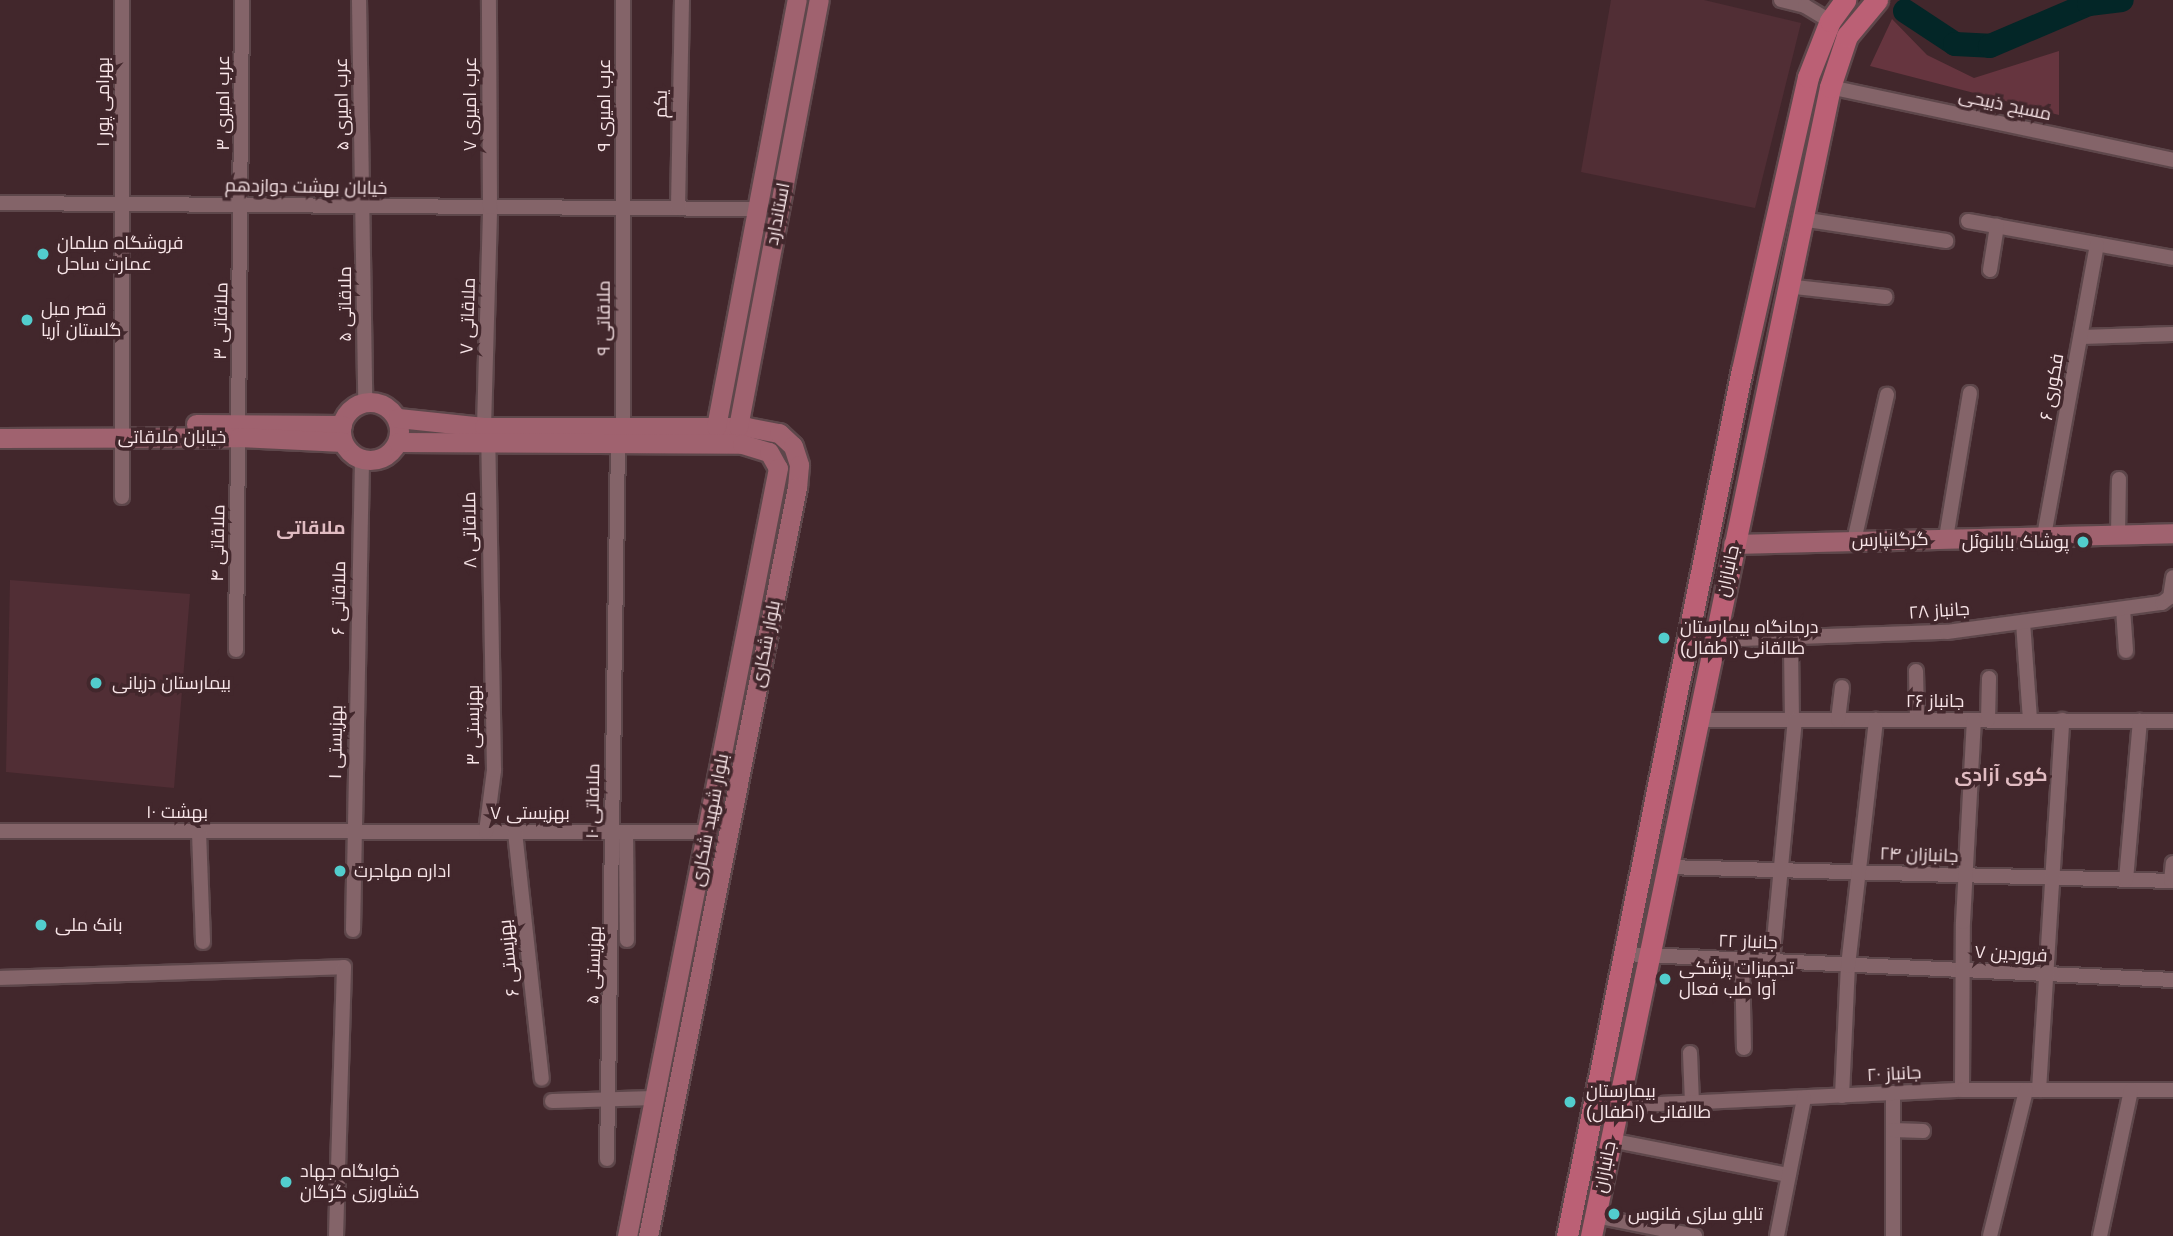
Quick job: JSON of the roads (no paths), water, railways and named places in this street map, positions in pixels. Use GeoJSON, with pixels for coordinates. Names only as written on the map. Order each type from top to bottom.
{"type":"FeatureCollection","features":[{"type":"Feature","properties":{"kind":"main road","name":"استاندارد"},"geometry":{"type":"LineString","coordinates":[[720,436],[722,396],[755,209],[797,0]]}},
{"type":"Feature","properties":{"kind":"main road","name":"استاندارد"},"geometry":{"type":"LineString","coordinates":[[738,427],[819,0]]}},
{"type":"Feature","properties":{"kind":"main road","name":"جانبازان"},"geometry":{"type":"LineString","coordinates":[[1567,1236],[1737,396],[1808,77],[1830,21],[1845,0]]}},
{"type":"Feature","properties":{"kind":"main road","name":"جانبازان"},"geometry":{"type":"LineString","coordinates":[[1593,1226],[1762,400],[1830,87],[1847,36],[1877,0]]}},
{"type":"Feature","properties":{"kind":"main road"},"geometry":{"type":"LineString","coordinates":[[722,396],[743,399]]}},
{"type":"Feature","properties":{"kind":"main road"},"geometry":{"type":"LineString","coordinates":[[1737,396],[1762,400]]}},
{"type":"Feature","properties":{"kind":"main road"},"geometry":{"type":"LineString","coordinates":[[365,401],[382,403],[398,418],[398,442],[384,457],[362,459],[342,434],[349,410],[365,401]]}},
{"type":"Feature","properties":{"kind":"main road","name":"بلوار شکاری"},"geometry":{"type":"LineString","coordinates":[[398,418],[486,434]]}},
{"type":"Feature","properties":{"kind":"main road","name":"خیابان ملاقاتی"},"geometry":{"type":"LineString","coordinates":[[0,426],[120,431]]}},
{"type":"Feature","properties":{"kind":"main road","name":"بلوار شکاری"},"geometry":{"type":"LineString","coordinates":[[398,442],[486,434],[720,436],[738,427],[779,433],[793,446],[799,465],[797,487],[648,1236]]}},
{"type":"Feature","properties":{"kind":"main road","name":"خیابان ملاقاتی"},"geometry":{"type":"LineString","coordinates":[[0,438],[120,431],[239,430],[342,434]]}},
{"type":"Feature","properties":{"kind":"main road","name":"بلوار شهید شکاری"},"geometry":{"type":"LineString","coordinates":[[627,1236],[778,468],[775,457],[758,446],[720,436]]}},
{"type":"Feature","properties":{"kind":"main road","name":"گرگانپارس"},"geometry":{"type":"LineString","coordinates":[[1733,544],[2173,533]]}},
{"type":"Feature","properties":{"kind":"main road"},"geometry":{"type":"LineString","coordinates":[[660,1071],[680,1075]]}},
{"type":"Feature","properties":{"kind":"street","name":"۱ بهرامی پور"},"geometry":{"type":"LineString","coordinates":[[122,0],[122,497]]}},
{"type":"Feature","properties":{"kind":"street","name":"۳ عرب امیری"},"geometry":{"type":"LineString","coordinates":[[242,0],[242,205]]}},
{"type":"Feature","properties":{"kind":"street","name":"۵ عرب امیری"},"geometry":{"type":"LineString","coordinates":[[359,0],[363,206]]}},
{"type":"Feature","properties":{"kind":"street","name":"۷ عرب امیری"},"geometry":{"type":"LineString","coordinates":[[489,0],[490,207]]}},
{"type":"Feature","properties":{"kind":"street","name":"۹ عرب امیری"},"geometry":{"type":"LineString","coordinates":[[622,0],[624,209]]}},
{"type":"Feature","properties":{"kind":"street","name":"یکم"},"geometry":{"type":"LineString","coordinates":[[678,208],[682,0]]}},
{"type":"Feature","properties":{"kind":"street"},"geometry":{"type":"LineString","coordinates":[[1781,0],[1805,6],[1830,21]]}},
{"type":"Feature","properties":{"kind":"street","name":"مسیح ذبیحی"},"geometry":{"type":"LineString","coordinates":[[1830,87],[2173,160]]}},
{"type":"Feature","properties":{"kind":"street","name":"خیابان بهشت دوازدهم"},"geometry":{"type":"LineString","coordinates":[[0,203],[755,209]]}},
{"type":"Feature","properties":{"kind":"street","name":"ملاقاتی ۳"},"geometry":{"type":"LineString","coordinates":[[239,430],[242,205]]}},
{"type":"Feature","properties":{"kind":"street","name":"ملاقاتی ۵"},"geometry":{"type":"LineString","coordinates":[[363,206],[365,401]]}},
{"type":"Feature","properties":{"kind":"street","name":"۷ ملاقاتی"},"geometry":{"type":"LineString","coordinates":[[486,434],[490,207]]}},
{"type":"Feature","properties":{"kind":"street","name":"ملاقاتی ۹"},"geometry":{"type":"LineString","coordinates":[[620,435],[624,209]]}},
{"type":"Feature","properties":{"kind":"street"},"geometry":{"type":"LineString","coordinates":[[1801,219],[1946,241]]}},
{"type":"Feature","properties":{"kind":"street"},"geometry":{"type":"LineString","coordinates":[[1968,221],[2173,258]]}},
{"type":"Feature","properties":{"kind":"street"},"geometry":{"type":"LineString","coordinates":[[1990,270],[1997,226]]}},
{"type":"Feature","properties":{"kind":"street","name":"فکوری ۶"},"geometry":{"type":"LineString","coordinates":[[2044,536],[2097,245]]}},
{"type":"Feature","properties":{"kind":"street"},"geometry":{"type":"LineString","coordinates":[[1786,286],[1885,297]]}},
{"type":"Feature","properties":{"kind":"street"},"geometry":{"type":"LineString","coordinates":[[2081,337],[2173,334]]}},
{"type":"Feature","properties":{"kind":"street"},"geometry":{"type":"LineString","coordinates":[[1946,538],[1970,393]]}},
{"type":"Feature","properties":{"kind":"street"},"geometry":{"type":"LineString","coordinates":[[1854,541],[1887,395]]}},
{"type":"Feature","properties":{"kind":"street","name":"ملاقاتی ۴"},"geometry":{"type":"LineString","coordinates":[[236,650],[239,430]]}},
{"type":"Feature","properties":{"kind":"street","name":"ملاقاتی ۸"},"geometry":{"type":"LineString","coordinates":[[486,434],[491,617]]}},
{"type":"Feature","properties":{"kind":"street","name":"۱۰ ملاقاتی"},"geometry":{"type":"LineString","coordinates":[[607,1159],[620,435]]}},
{"type":"Feature","properties":{"kind":"street","name":"۶ ملاقاتی"},"geometry":{"type":"LineString","coordinates":[[358,654],[362,459]]}},
{"type":"Feature","properties":{"kind":"street"},"geometry":{"type":"LineString","coordinates":[[2118,534],[2119,479]]}},
{"type":"Feature","properties":{"kind":"street","name":"جانباز ۲۸"},"geometry":{"type":"LineString","coordinates":[[1713,640],[1947,632],[2023,622],[2166,602],[2173,577]]}},
{"type":"Feature","properties":{"kind":"street"},"geometry":{"type":"LineString","coordinates":[[2123,608],[2126,650]]}},
{"type":"Feature","properties":{"kind":"street","name":"۳ بهزیستی"},"geometry":{"type":"LineString","coordinates":[[486,832],[494,770],[491,617]]}},
{"type":"Feature","properties":{"kind":"street"},"geometry":{"type":"LineString","coordinates":[[2023,622],[2030,720]]}},
{"type":"Feature","properties":{"kind":"street"},"geometry":{"type":"LineString","coordinates":[[1772,962],[1783,870],[1794,720],[1791,648]]}},
{"type":"Feature","properties":{"kind":"street","name":"بهزیستی ۱"},"geometry":{"type":"LineString","coordinates":[[354,930],[353,832],[358,654]]}},
{"type":"Feature","properties":{"kind":"street"},"geometry":{"type":"LineString","coordinates":[[1916,671],[1917,720]]}},
{"type":"Feature","properties":{"kind":"street"},"geometry":{"type":"LineString","coordinates":[[1962,1090],[1963,922],[1969,799],[1989,678]]}},
{"type":"Feature","properties":{"kind":"street"},"geometry":{"type":"LineString","coordinates":[[1838,720],[1842,687]]}},
{"type":"Feature","properties":{"kind":"street","name":"جانباز ۲۶"},"geometry":{"type":"LineString","coordinates":[[1696,720],[2173,721]]}},
{"type":"Feature","properties":{"kind":"street"},"geometry":{"type":"LineString","coordinates":[[1842,1096],[1848,966],[1876,720]]}},
{"type":"Feature","properties":{"kind":"street"},"geometry":{"type":"LineString","coordinates":[[1990,1236],[2032,1090],[2062,720]]}},
{"type":"Feature","properties":{"kind":"street"},"geometry":{"type":"LineString","coordinates":[[2126,880],[2140,721]]}},
{"type":"Feature","properties":{"kind":"street","name":"بهشت ۱۰"},"geometry":{"type":"LineString","coordinates":[[0,831],[353,832]]}},
{"type":"Feature","properties":{"kind":"street"},"geometry":{"type":"LineString","coordinates":[[199,832],[203,942]]}},
{"type":"Feature","properties":{"kind":"street","name":"۷ بهزیستی"},"geometry":{"type":"LineString","coordinates":[[353,832],[708,832]]}},
{"type":"Feature","properties":{"kind":"street","name":"بهزیستی ۶"},"geometry":{"type":"LineString","coordinates":[[515,832],[542,1079]]}},
{"type":"Feature","properties":{"kind":"street"},"geometry":{"type":"LineString","coordinates":[[622,832],[627,940]]}},
{"type":"Feature","properties":{"kind":"street","name":"۵ بهزیستی"},"geometry":{"type":"LineString","coordinates":[[607,1159],[622,832]]}},
{"type":"Feature","properties":{"kind":"street"},"geometry":{"type":"LineString","coordinates":[[2172,881],[2173,863]]}},
{"type":"Feature","properties":{"kind":"street","name":"جانبازان ۲۴"},"geometry":{"type":"LineString","coordinates":[[1665,867],[2172,881]]}},
{"type":"Feature","properties":{"kind":"street","name":"۲۲ جانباز"},"geometry":{"type":"LineString","coordinates":[[1623,954],[1848,966]]}},
{"type":"Feature","properties":{"kind":"street"},"geometry":{"type":"LineString","coordinates":[[1742,961],[1744,1048]]}},
{"type":"Feature","properties":{"kind":"street","name":"فروردین ۷"},"geometry":{"type":"LineString","coordinates":[[1848,966],[2173,980]]}},
{"type":"Feature","properties":{"kind":"street"},"geometry":{"type":"LineString","coordinates":[[0,978],[344,967],[336,1236]]}},
{"type":"Feature","properties":{"kind":"street"},"geometry":{"type":"LineString","coordinates":[[1690,1053],[1692,1103]]}},
{"type":"Feature","properties":{"kind":"street","name":"۲۰ جانباز"},"geometry":{"type":"LineString","coordinates":[[1617,1106],[1962,1090],[2173,1090]]}},
{"type":"Feature","properties":{"kind":"street"},"geometry":{"type":"LineString","coordinates":[[2101,1236],[2131,1090]]}},
{"type":"Feature","properties":{"kind":"street"},"geometry":{"type":"LineString","coordinates":[[1893,1094],[1893,1236]]}},
{"type":"Feature","properties":{"kind":"street"},"geometry":{"type":"LineString","coordinates":[[552,1101],[655,1098]]}},
{"type":"Feature","properties":{"kind":"street"},"geometry":{"type":"LineString","coordinates":[[1777,1236],[1804,1098]]}},
{"type":"Feature","properties":{"kind":"street"},"geometry":{"type":"LineString","coordinates":[[1893,1130],[1923,1131]]}},
{"type":"Feature","properties":{"kind":"street"},"geometry":{"type":"LineString","coordinates":[[1610,1140],[1789,1175]]}},
{"type":"Feature","properties":{"kind":"street"},"geometry":{"type":"LineString","coordinates":[[1593,1226],[1695,1236]]}},
{"type":"Feature","properties":{"kind":"waterway"},"geometry":{"type":"LineString","coordinates":[[1905,11],[1955,44],[1990,46],[2089,4],[2122,0]]}},
{"type":"Feature","properties":{"kind":"place","name":"فروشگاه مبلمان عمارت ساحل"},"geometry":{"type":"Point","coordinates":[43,254]}},
{"type":"Feature","properties":{"kind":"place","name":"قصر مبل گلستان آریا"},"geometry":{"type":"Point","coordinates":[27,320]}},
{"type":"Feature","properties":{"kind":"place","name":"پوشاک بابانوئل"},"geometry":{"type":"Point","coordinates":[2083,542]}},
{"type":"Feature","properties":{"kind":"place","name":"درمانگاه بیمارستان طالقانی (اطفال)"},"geometry":{"type":"Point","coordinates":[1664,638]}},
{"type":"Feature","properties":{"kind":"place","name":"بیمارستان دزیانی"},"geometry":{"type":"Point","coordinates":[96,683]}},
{"type":"Feature","properties":{"kind":"place","name":"اداره مهاجرت"},"geometry":{"type":"Point","coordinates":[340,871]}},
{"type":"Feature","properties":{"kind":"place","name":"بانک ملی"},"geometry":{"type":"Point","coordinates":[41,925]}},
{"type":"Feature","properties":{"kind":"place","name":"تجهیزات پزشکی آوا طب فعال"},"geometry":{"type":"Point","coordinates":[1665,979]}},
{"type":"Feature","properties":{"kind":"place","name":"بیمارستان طالقانی (اطفال)"},"geometry":{"type":"Point","coordinates":[1570,1102]}},
{"type":"Feature","properties":{"kind":"place","name":"خوابگاه جهاد کشاورزی گرگان"},"geometry":{"type":"Point","coordinates":[286,1182]}},
{"type":"Feature","properties":{"kind":"place","name":"تابلو سازی فانوس"},"geometry":{"type":"Point","coordinates":[1614,1214]}},
{"type":"Feature","properties":{"kind":"district","name":"ملاقاتی"},"geometry":{"type":"Point","coordinates":[311,528]}},
{"type":"Feature","properties":{"kind":"district","name":"کوی آزادی"},"geometry":{"type":"Point","coordinates":[2001,775]}}]}
